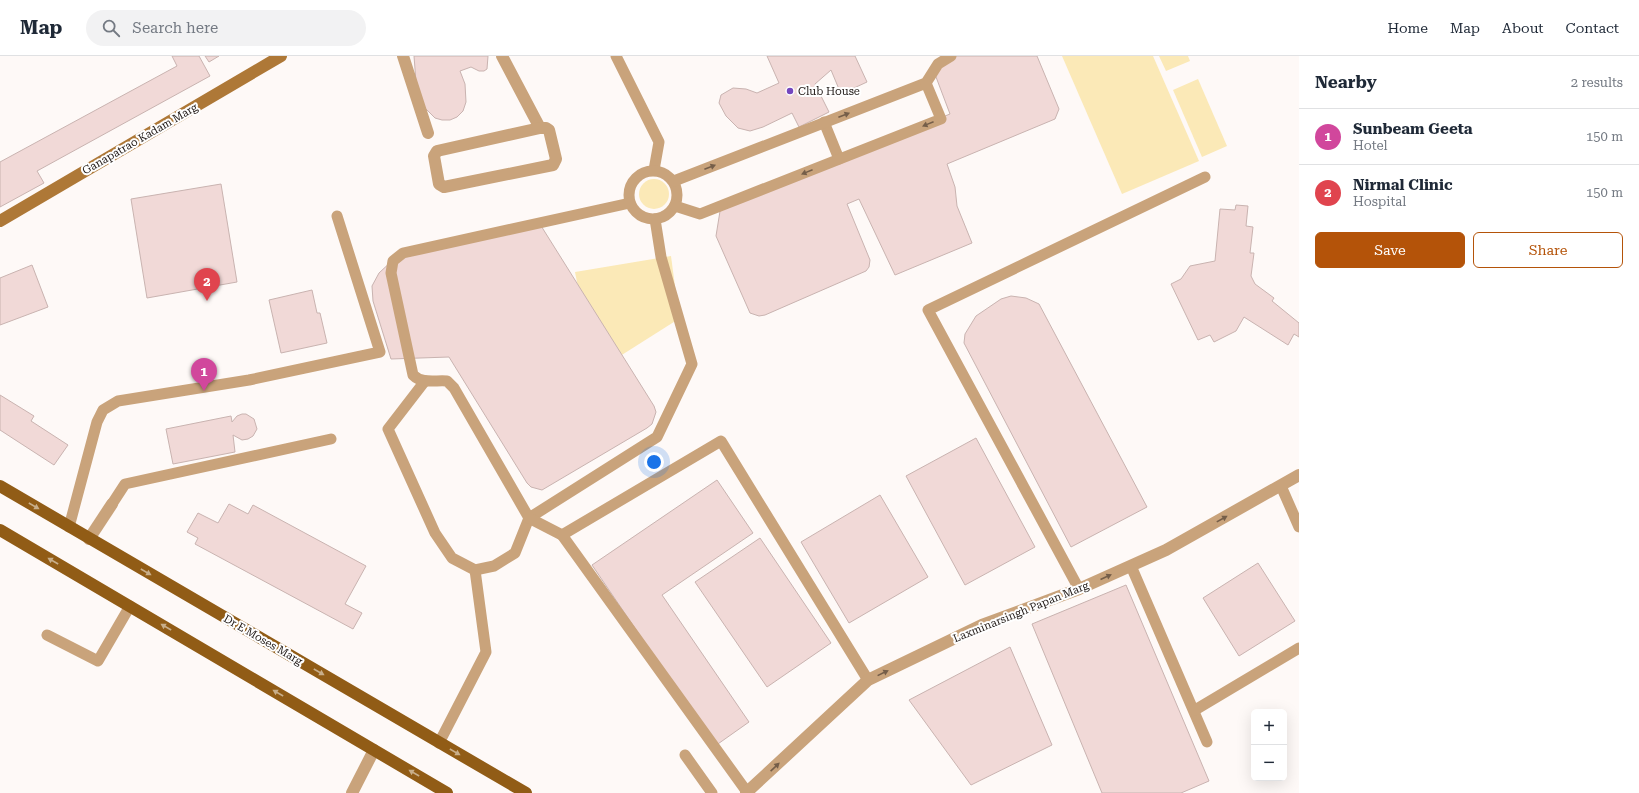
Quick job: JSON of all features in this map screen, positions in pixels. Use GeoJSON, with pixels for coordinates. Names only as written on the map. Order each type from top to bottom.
{"type":"FeatureCollection","features":[{"type":"Feature","properties":{"kind":"main road","name":"Ganapatrao Kadam Marg"},"geometry":{"type":"LineString","coordinates":[[0,222],[281,56]]}},
{"type":"Feature","properties":{"kind":"main road","name":"Dr E Moses Marg"},"geometry":{"type":"LineString","coordinates":[[0,486],[526,793]]}},
{"type":"Feature","properties":{"kind":"main road"},"geometry":{"type":"LineString","coordinates":[[0,530],[447,793]]}},
{"type":"Feature","properties":{"kind":"street"},"geometry":{"type":"LineString","coordinates":[[403,56],[428,133]]}},
{"type":"Feature","properties":{"kind":"street"},"geometry":{"type":"LineString","coordinates":[[502,56],[540,128]]}},
{"type":"Feature","properties":{"kind":"street"},"geometry":{"type":"LineString","coordinates":[[540,128],[546,128],[549,130],[556,160],[553,165],[444,187],[439,184],[434,156],[437,151],[540,128]]}},
{"type":"Feature","properties":{"kind":"street","name":"Laxminarsingh Papan Marg"},"geometry":{"type":"LineString","coordinates":[[747,793],[868,680],[982,625],[1079,590],[1166,550],[1299,475]]}},
{"type":"Feature","properties":{"kind":"street"},"geometry":{"type":"LineString","coordinates":[[89,539],[112,504]]}},
{"type":"Feature","properties":{"kind":"street"},"geometry":{"type":"LineString","coordinates":[[352,793],[374,750]]}},
{"type":"Feature","properties":{"kind":"lane"},"geometry":{"type":"LineString","coordinates":[[616,56],[659,142],[654,170]]}},
{"type":"Feature","properties":{"kind":"lane"},"geometry":{"type":"LineString","coordinates":[[674,181],[926,83],[937,60],[951,56]]}},
{"type":"Feature","properties":{"kind":"lane"},"geometry":{"type":"LineString","coordinates":[[675,206],[700,214],[941,119],[926,83]]}},
{"type":"Feature","properties":{"kind":"lane"},"geometry":{"type":"LineString","coordinates":[[824,122],[839,159]]}},
{"type":"Feature","properties":{"kind":"lane"},"geometry":{"type":"LineString","coordinates":[[654,170],[668,175],[674,181],[678,198],[675,206],[670,212],[655,219],[646,218],[640,215],[630,203],[630,188],[633,180],[639,175],[654,170]]}},
{"type":"Feature","properties":{"kind":"lane"},"geometry":{"type":"LineString","coordinates":[[1079,590],[928,310],[1205,177]]}},
{"type":"Feature","properties":{"kind":"lane"},"geometry":{"type":"LineString","coordinates":[[630,203],[403,253],[393,261],[391,273],[413,375],[424,381],[447,381],[454,388],[529,518],[562,535],[747,793]]}},
{"type":"Feature","properties":{"kind":"lane"},"geometry":{"type":"LineString","coordinates":[[70,527],[97,422],[103,410],[118,401],[248,380],[380,352],[337,216]]}},
{"type":"Feature","properties":{"kind":"lane"},"geometry":{"type":"LineString","coordinates":[[424,381],[388,429],[435,533],[452,558],[475,570],[494,566],[514,553],[529,518],[657,437],[692,364],[661,258],[655,219]]}},
{"type":"Feature","properties":{"kind":"lane"},"geometry":{"type":"LineString","coordinates":[[112,504],[125,484],[332,439]]}},
{"type":"Feature","properties":{"kind":"lane"},"geometry":{"type":"LineString","coordinates":[[562,535],[721,441],[868,680]]}},
{"type":"Feature","properties":{"kind":"lane"},"geometry":{"type":"LineString","coordinates":[[1281,486],[1299,527]]}},
{"type":"Feature","properties":{"kind":"lane"},"geometry":{"type":"LineString","coordinates":[[1131,566],[1195,710],[1207,742]]}},
{"type":"Feature","properties":{"kind":"lane"},"geometry":{"type":"LineString","coordinates":[[439,743],[486,652],[475,570]]}},
{"type":"Feature","properties":{"kind":"lane"},"geometry":{"type":"LineString","coordinates":[[47,635],[98,661],[130,606]]}},
{"type":"Feature","properties":{"kind":"lane"},"geometry":{"type":"LineString","coordinates":[[1195,710],[1299,648]]}},
{"type":"Feature","properties":{"kind":"lane"},"geometry":{"type":"LineString","coordinates":[[685,755],[712,793]]}},
{"type":"Feature","properties":{"kind":"shaded area"},"geometry":{"type":"Polygon","coordinates":[[[1062,56],[1153,56],[1199,161],[1122,194],[1062,56]]]}},
{"type":"Feature","properties":{"kind":"shaded area"},"geometry":{"type":"Polygon","coordinates":[[[1159,56],[1188,56],[1190,61],[1166,71],[1159,56]]]}},
{"type":"Feature","properties":{"kind":"shaded area"},"geometry":{"type":"Polygon","coordinates":[[[1198,79],[1227,146],[1202,157],[1173,90],[1198,79]]]}},
{"type":"Feature","properties":{"kind":"shaded area"},"geometry":{"type":"Polygon","coordinates":[[[654,179],[665,183],[669,194],[665,205],[654,209],[643,205],[639,194],[643,183],[654,179]]]}},
{"type":"Feature","properties":{"kind":"shaded area"},"geometry":{"type":"Polygon","coordinates":[[[671,256],[676,294],[677,320],[617,358],[587,333],[575,272],[671,256]]]}},
{"type":"Feature","properties":{"kind":"building"},"geometry":{"type":"Polygon","coordinates":[[[172,56],[199,56],[210,76],[37,171],[44,183],[0,207],[0,162],[177,66],[172,56]]]}},
{"type":"Feature","properties":{"kind":"building"},"geometry":{"type":"Polygon","coordinates":[[[205,56],[219,56],[209,62],[205,56]]]}},
{"type":"Feature","properties":{"kind":"building"},"geometry":{"type":"Polygon","coordinates":[[[414,56],[488,56],[487,69],[484,71],[479,71],[471,67],[460,71],[465,84],[466,102],[463,111],[457,117],[450,120],[442,120],[435,118],[425,108],[416,82],[414,56]]]}},
{"type":"Feature","properties":{"kind":"building","name":"Club House"},"geometry":{"type":"Polygon","coordinates":[[[767,56],[855,56],[867,82],[841,94],[831,70],[815,84],[829,112],[799,127],[792,113],[763,127],[750,131],[738,128],[726,116],[719,103],[721,95],[733,88],[746,89],[757,93],[779,83],[767,56]]]}},
{"type":"Feature","properties":{"kind":"building"},"geometry":{"type":"Polygon","coordinates":[[[942,56],[1037,56],[1059,109],[1055,119],[947,164],[955,187],[957,206],[972,243],[895,275],[859,199],[847,204],[870,260],[869,267],[866,271],[765,315],[759,316],[750,313],[716,236],[721,205],[950,114],[933,69],[942,56]]]}},
{"type":"Feature","properties":{"kind":"building"},"geometry":{"type":"Polygon","coordinates":[[[221,184],[237,282],[147,298],[131,199],[221,184]]]}},
{"type":"Feature","properties":{"kind":"building"},"geometry":{"type":"Polygon","coordinates":[[[1236,205],[1248,206],[1246,226],[1253,227],[1250,253],[1254,253],[1251,276],[1255,284],[1274,298],[1272,301],[1299,323],[1299,337],[1294,334],[1288,345],[1244,317],[1236,331],[1214,342],[1210,335],[1198,340],[1171,284],[1181,279],[1190,266],[1215,261],[1220,209],[1235,210],[1236,205]]]}},
{"type":"Feature","properties":{"kind":"building"},"geometry":{"type":"Polygon","coordinates":[[[538,221],[654,406],[656,412],[652,424],[647,428],[542,490],[531,487],[527,483],[449,357],[391,359],[373,301],[372,286],[379,273],[394,259],[538,221]]]}},
{"type":"Feature","properties":{"kind":"building"},"geometry":{"type":"Polygon","coordinates":[[[32,265],[48,307],[0,325],[0,278],[32,265]]]}},
{"type":"Feature","properties":{"kind":"building"},"geometry":{"type":"Polygon","coordinates":[[[312,290],[317,313],[320,313],[327,343],[281,353],[269,300],[312,290]]]}},
{"type":"Feature","properties":{"kind":"building"},"geometry":{"type":"Polygon","coordinates":[[[1011,296],[1026,298],[1039,304],[1147,507],[1071,547],[964,343],[965,334],[976,316],[1001,299],[1011,296]]]}},
{"type":"Feature","properties":{"kind":"building"},"geometry":{"type":"Polygon","coordinates":[[[0,395],[34,416],[31,421],[68,445],[54,465],[0,430],[0,395]]]}},
{"type":"Feature","properties":{"kind":"building"},"geometry":{"type":"Polygon","coordinates":[[[246,414],[254,419],[257,429],[253,436],[248,439],[242,440],[233,435],[235,452],[173,464],[166,429],[231,416],[232,422],[237,416],[246,414]]]}},
{"type":"Feature","properties":{"kind":"building"},"geometry":{"type":"Polygon","coordinates":[[[976,438],[1035,547],[965,585],[906,476],[976,438]]]}},
{"type":"Feature","properties":{"kind":"building"},"geometry":{"type":"Polygon","coordinates":[[[717,480],[753,533],[662,595],[749,722],[715,746],[592,565],[717,480]]]}},
{"type":"Feature","properties":{"kind":"building"},"geometry":{"type":"Polygon","coordinates":[[[880,495],[928,577],[849,623],[801,542],[880,495]]]}},
{"type":"Feature","properties":{"kind":"building"},"geometry":{"type":"Polygon","coordinates":[[[229,504],[248,514],[253,505],[366,566],[345,604],[362,613],[353,629],[195,544],[198,538],[187,532],[198,513],[218,523],[229,504]]]}},
{"type":"Feature","properties":{"kind":"building"},"geometry":{"type":"Polygon","coordinates":[[[760,538],[831,643],[767,687],[695,582],[760,538]]]}},
{"type":"Feature","properties":{"kind":"building"},"geometry":{"type":"Polygon","coordinates":[[[1258,563],[1295,621],[1239,656],[1203,598],[1258,563]]]}},
{"type":"Feature","properties":{"kind":"building"},"geometry":{"type":"Polygon","coordinates":[[[1126,585],[1209,781],[1181,793],[1102,793],[1032,624],[1126,585]]]}},
{"type":"Feature","properties":{"kind":"building"},"geometry":{"type":"Polygon","coordinates":[[[1010,647],[1052,745],[971,785],[909,700],[1010,647]]]}},
{"type":"Feature","properties":{"kind":"place","name":"Club House"},"geometry":{"type":"Point","coordinates":[790,91]}},
{"type":"Feature","properties":{"kind":"place","name":"Nirmal Clinic"},"geometry":{"type":"Point","coordinates":[207,301]}},
{"type":"Feature","properties":{"kind":"place","name":"Sunbeam Geeta"},"geometry":{"type":"Point","coordinates":[204,391]}}]}
